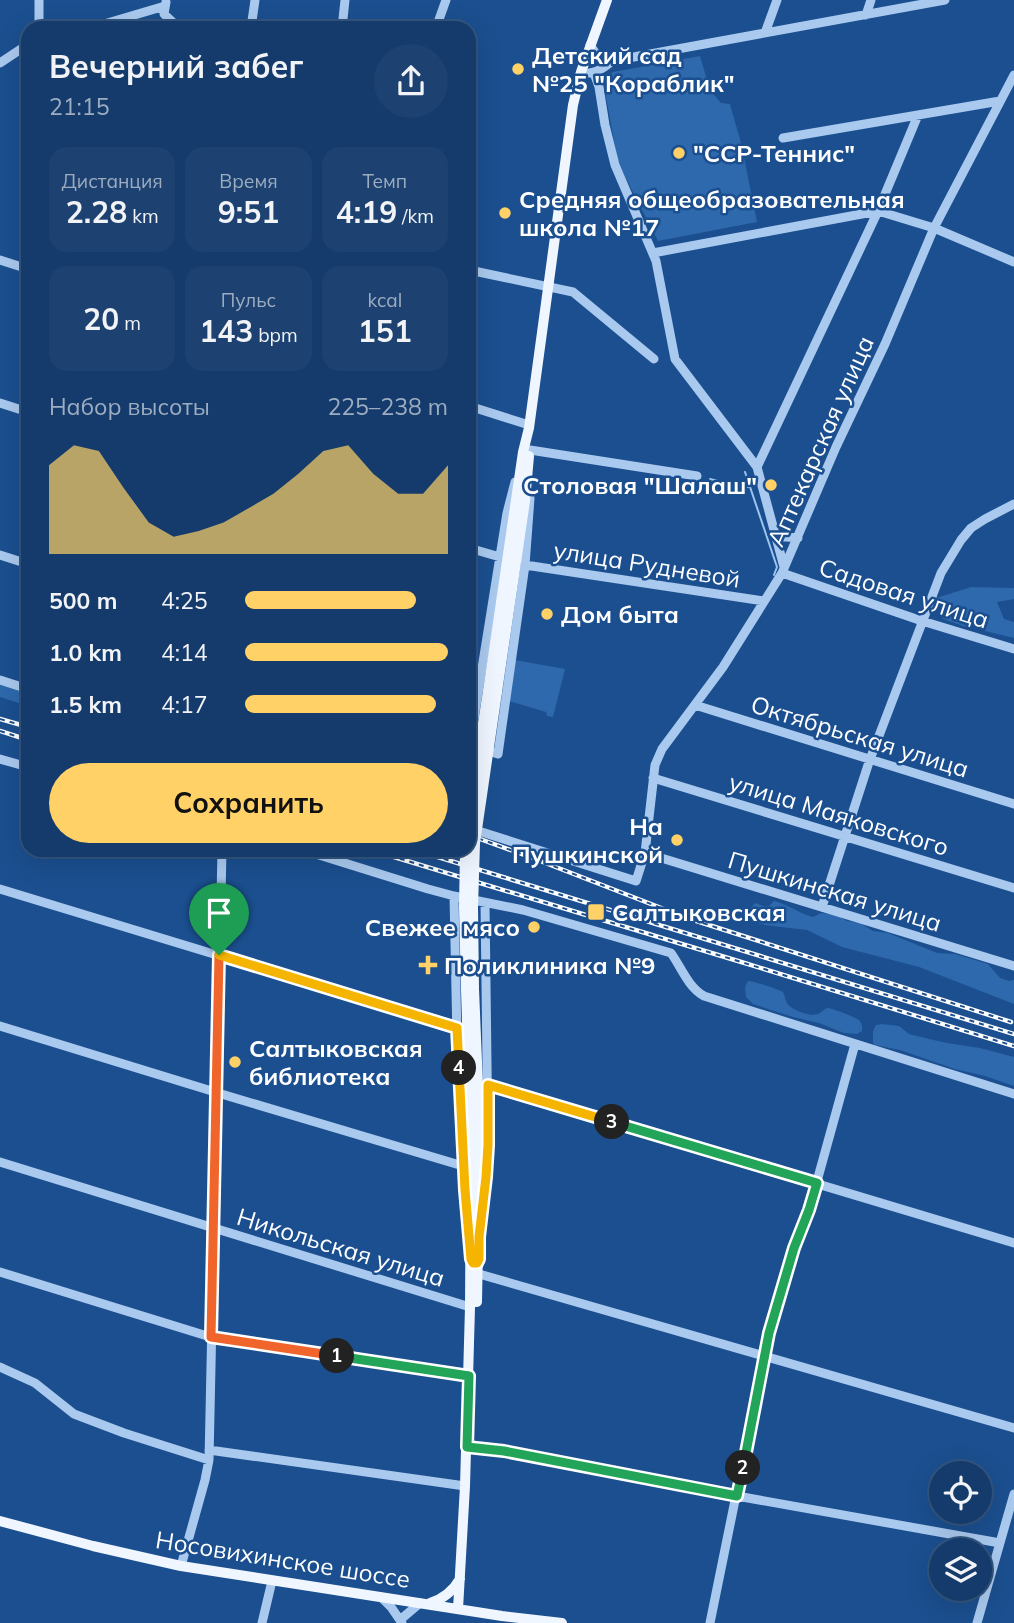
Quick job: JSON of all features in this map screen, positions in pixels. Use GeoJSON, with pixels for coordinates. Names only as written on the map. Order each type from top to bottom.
{"type":"FeatureCollection","features":[{"type":"Feature","properties":{"kind":"main road"},"geometry":{"type":"LineString","coordinates":[[476,777],[515,576],[529,426],[573,105],[580,74],[607,0]]}},
{"type":"Feature","properties":{"kind":"main road"},"geometry":{"type":"LineString","coordinates":[[525,465],[530,450],[529,426]]}},
{"type":"Feature","properties":{"kind":"main road"},"geometry":{"type":"LineString","coordinates":[[476,835],[492,692]]}},
{"type":"Feature","properties":{"kind":"main road"},"geometry":{"type":"LineString","coordinates":[[465,857],[464,907],[480,1135],[479,1237],[473,1256],[479,1274],[470,1360]]}},
{"type":"Feature","properties":{"kind":"main road"},"geometry":{"type":"LineString","coordinates":[[458,1609],[467,1447],[473,1256],[470,989],[475,857]]}},
{"type":"Feature","properties":{"kind":"main road","name":"Носовихинское шоссе"},"geometry":{"type":"LineString","coordinates":[[0,1521],[181,1566],[562,1623]]}},
{"type":"Feature","properties":{"kind":"main road"},"geometry":{"type":"LineString","coordinates":[[422,1603],[443,1597],[455,1587],[461,1576]]}},
{"type":"Feature","properties":{"kind":"street"},"geometry":{"type":"LineString","coordinates":[[39,0],[39,21]]}},
{"type":"Feature","properties":{"kind":"street"},"geometry":{"type":"LineString","coordinates":[[252,21],[255,0]]}},
{"type":"Feature","properties":{"kind":"street"},"geometry":{"type":"LineString","coordinates":[[343,21],[345,0]]}},
{"type":"Feature","properties":{"kind":"street"},"geometry":{"type":"LineString","coordinates":[[438,21],[446,0]]}},
{"type":"Feature","properties":{"kind":"street"},"geometry":{"type":"LineString","coordinates":[[765,33],[777,0]]}},
{"type":"Feature","properties":{"kind":"street"},"geometry":{"type":"LineString","coordinates":[[866,15],[871,0]]}},
{"type":"Feature","properties":{"kind":"street"},"geometry":{"type":"LineString","coordinates":[[580,74],[602,70],[612,61],[945,0]]}},
{"type":"Feature","properties":{"kind":"street"},"geometry":{"type":"LineString","coordinates":[[113,21],[166,3],[164,14],[172,21]]}},
{"type":"Feature","properties":{"kind":"street"},"geometry":{"type":"LineString","coordinates":[[590,45],[597,55],[612,61]]}},
{"type":"Feature","properties":{"kind":"street"},"geometry":{"type":"LineString","coordinates":[[0,53],[21,47]]}},
{"type":"Feature","properties":{"kind":"street"},"geometry":{"type":"LineString","coordinates":[[0,63],[21,49]]}},
{"type":"Feature","properties":{"kind":"street"},"geometry":{"type":"LineString","coordinates":[[594,73],[615,165],[656,261],[675,359],[757,467],[783,570]]}},
{"type":"Feature","properties":{"kind":"street","name":"Аптекарская улица"},"geometry":{"type":"LineString","coordinates":[[645,853],[655,765],[662,749],[723,667],[783,570],[934,228],[1014,75]]}},
{"type":"Feature","properties":{"kind":"street"},"geometry":{"type":"LineString","coordinates":[[783,138],[1000,101]]}},
{"type":"Feature","properties":{"kind":"street"},"geometry":{"type":"LineString","coordinates":[[757,467],[878,211],[918,115]]}},
{"type":"Feature","properties":{"kind":"street"},"geometry":{"type":"LineString","coordinates":[[653,253],[878,211],[934,228],[1014,262]]}},
{"type":"Feature","properties":{"kind":"street"},"geometry":{"type":"LineString","coordinates":[[0,260],[21,267]]}},
{"type":"Feature","properties":{"kind":"street"},"geometry":{"type":"LineString","coordinates":[[476,271],[573,292],[654,359]]}},
{"type":"Feature","properties":{"kind":"street"},"geometry":{"type":"LineString","coordinates":[[0,403],[21,410]]}},
{"type":"Feature","properties":{"kind":"street"},"geometry":{"type":"LineString","coordinates":[[476,408],[529,426]]}},
{"type":"Feature","properties":{"kind":"street"},"geometry":{"type":"LineString","coordinates":[[530,450],[697,475]]}},
{"type":"Feature","properties":{"kind":"street"},"geometry":{"type":"LineString","coordinates":[[476,681],[507,513],[513,488],[525,465]]}},
{"type":"Feature","properties":{"kind":"street"},"geometry":{"type":"LineString","coordinates":[[476,749],[498,754],[525,565],[530,492],[525,465]]}},
{"type":"Feature","properties":{"kind":"street"},"geometry":{"type":"LineString","coordinates":[[822,907],[870,759],[942,573],[971,528],[1014,504]]}},
{"type":"Feature","properties":{"kind":"street"},"geometry":{"type":"LineString","coordinates":[[776,536],[798,538]]}},
{"type":"Feature","properties":{"kind":"street"},"geometry":{"type":"LineString","coordinates":[[476,550],[500,557]]}},
{"type":"Feature","properties":{"kind":"street"},"geometry":{"type":"LineString","coordinates":[[0,555],[21,562]]}},
{"type":"Feature","properties":{"kind":"street","name":"улица Рудневой"},"geometry":{"type":"LineString","coordinates":[[525,565],[764,601]]}},
{"type":"Feature","properties":{"kind":"street","name":"Садовая улица"},"geometry":{"type":"LineString","coordinates":[[783,570],[922,621],[1014,649]]}},
{"type":"Feature","properties":{"kind":"street"},"geometry":{"type":"LineString","coordinates":[[0,680],[21,687]]}},
{"type":"Feature","properties":{"kind":"street"},"geometry":{"type":"LineString","coordinates":[[476,698],[505,707]]}},
{"type":"Feature","properties":{"kind":"street","name":"Октябрьская улица"},"geometry":{"type":"LineString","coordinates":[[695,705],[1014,804]]}},
{"type":"Feature","properties":{"kind":"street"},"geometry":{"type":"LineString","coordinates":[[0,759],[21,765]]}},
{"type":"Feature","properties":{"kind":"street","name":"улица Маяковского"},"geometry":{"type":"LineString","coordinates":[[653,778],[1014,888]]}},
{"type":"Feature","properties":{"kind":"street"},"geometry":{"type":"LineString","coordinates":[[476,831],[636,881],[645,853]]}},
{"type":"Feature","properties":{"kind":"street","name":"Пушкинская улица"},"geometry":{"type":"LineString","coordinates":[[645,853],[1014,966]]}},
{"type":"Feature","properties":{"kind":"street"},"geometry":{"type":"LineString","coordinates":[[181,1566],[205,1480],[209,1455],[222,857]]}},
{"type":"Feature","properties":{"kind":"street"},"geometry":{"type":"LineString","coordinates":[[326,857],[454,896],[523,910],[671,953],[692,987],[704,996],[1014,1094]]}},
{"type":"Feature","properties":{"kind":"street"},"geometry":{"type":"LineString","coordinates":[[0,889],[457,1028]]}},
{"type":"Feature","properties":{"kind":"street"},"geometry":{"type":"LineString","coordinates":[[454,896],[463,1166],[473,1256]]}},
{"type":"Feature","properties":{"kind":"street"},"geometry":{"type":"LineString","coordinates":[[479,1237],[487,1166],[485,903]]}},
{"type":"Feature","properties":{"kind":"street"},"geometry":{"type":"LineString","coordinates":[[455,933],[460,923],[468,920],[480,924],[485,933]]}},
{"type":"Feature","properties":{"kind":"street"},"geometry":{"type":"LineString","coordinates":[[0,1026],[463,1166]]}},
{"type":"Feature","properties":{"kind":"street"},"geometry":{"type":"LineString","coordinates":[[710,1623],[764,1356],[794,1248],[817,1183],[855,1045]]}},
{"type":"Feature","properties":{"kind":"street"},"geometry":{"type":"LineString","coordinates":[[488,1085],[1014,1243]]}},
{"type":"Feature","properties":{"kind":"street","name":"Никольская улица"},"geometry":{"type":"LineString","coordinates":[[0,1162],[470,1307]]}},
{"type":"Feature","properties":{"kind":"street"},"geometry":{"type":"LineString","coordinates":[[0,1272],[211,1337],[469,1376]]}},
{"type":"Feature","properties":{"kind":"street"},"geometry":{"type":"LineString","coordinates":[[479,1274],[1014,1428]]}},
{"type":"Feature","properties":{"kind":"street"},"geometry":{"type":"LineString","coordinates":[[0,1367],[35,1383],[61,1405],[83,1418],[124,1433],[209,1455],[465,1486]]}},
{"type":"Feature","properties":{"kind":"street"},"geometry":{"type":"LineString","coordinates":[[467,1447],[504,1451],[1000,1543]]}},
{"type":"Feature","properties":{"kind":"street"},"geometry":{"type":"LineString","coordinates":[[977,1623],[1014,1494]]}},
{"type":"Feature","properties":{"kind":"street"},"geometry":{"type":"LineString","coordinates":[[262,1623],[272,1581]]}},
{"type":"Feature","properties":{"kind":"street"},"geometry":{"type":"LineString","coordinates":[[381,1597],[401,1621],[422,1603]]}},
{"type":"Feature","properties":{"kind":"shaded area","name":"\"ССР-Теннис\""},"geometry":{"type":"Polygon","coordinates":[[[700,56],[710,90],[721,103],[730,104],[757,222],[658,241],[618,163],[603,80],[613,72],[700,56]]]}},
{"type":"Feature","properties":{"kind":"shaded area"},"geometry":{"type":"Polygon","coordinates":[[[971,587],[1014,588],[1014,599],[997,602],[1004,619],[1014,622],[1014,638],[985,631],[988,623],[977,617],[969,628],[943,619],[936,598],[971,587]]]}},
{"type":"Feature","properties":{"kind":"shaded area"},"geometry":{"type":"Polygon","coordinates":[[[515,660],[565,669],[553,717],[547,716],[546,712],[509,701],[515,660]]]}},
{"type":"Feature","properties":{"kind":"shaded area"},"geometry":{"type":"Polygon","coordinates":[[[0,685],[21,691],[21,704],[0,697],[0,685]]]}},
{"type":"Feature","properties":{"kind":"shaded area"},"geometry":{"type":"Polygon","coordinates":[[[773,901],[813,917],[821,913],[837,915],[873,931],[888,933],[937,953],[955,954],[988,964],[1000,978],[1014,980],[1014,1004],[919,967],[842,947],[807,930],[765,925],[749,920],[749,910],[755,903],[767,907],[773,901]]]}},
{"type":"Feature","properties":{"kind":"shaded area"},"geometry":{"type":"Polygon","coordinates":[[[748,981],[783,992],[789,1006],[801,1012],[815,1015],[827,1008],[853,1017],[861,1023],[862,1031],[857,1034],[844,1033],[753,1004],[746,997],[745,987],[748,981]]]}},
{"type":"Feature","properties":{"kind":"shaded area"},"geometry":{"type":"Polygon","coordinates":[[[876,1025],[899,1026],[909,1034],[1014,1057],[1014,1086],[900,1050],[875,1045],[873,1031],[876,1025]]]}},
{"type":"Feature","properties":{"kind":"waterway"},"geometry":{"type":"LineString","coordinates":[[745,472],[777,567],[774,575]]}},
{"type":"Feature","properties":{"kind":"waterway"},"geometry":{"type":"LineString","coordinates":[[710,479],[750,487]]}},
{"type":"Feature","properties":{"kind":"railway"},"geometry":{"type":"LineString","coordinates":[[0,719],[21,725]]}},
{"type":"Feature","properties":{"kind":"railway"},"geometry":{"type":"LineString","coordinates":[[0,731],[21,738]]}},
{"type":"Feature","properties":{"kind":"railway"},"geometry":{"type":"LineString","coordinates":[[476,838],[687,918],[1011,1022]]}},
{"type":"Feature","properties":{"kind":"railway"},"geometry":{"type":"LineString","coordinates":[[394,857],[1014,1046]]}},
{"type":"Feature","properties":{"kind":"railway"},"geometry":{"type":"LineString","coordinates":[[438,857],[1014,1034]]}},
{"type":"Feature","properties":{"kind":"place","name":"Детский сад №25 \"Кораблик\""},"geometry":{"type":"Point","coordinates":[518,69]}},
{"type":"Feature","properties":{"kind":"place","name":"\"ССР-Теннис\""},"geometry":{"type":"Point","coordinates":[679,153]}},
{"type":"Feature","properties":{"kind":"place","name":"Средняя общеобразовательная школа №17"},"geometry":{"type":"Point","coordinates":[505,213]}},
{"type":"Feature","properties":{"kind":"place","name":"Столовая \"Шалаш\""},"geometry":{"type":"Point","coordinates":[771,485]}},
{"type":"Feature","properties":{"kind":"place","name":"Дом быта"},"geometry":{"type":"Point","coordinates":[547,614]}},
{"type":"Feature","properties":{"kind":"place","name":"На Пушкинской"},"geometry":{"type":"Point","coordinates":[677,840]}},
{"type":"Feature","properties":{"kind":"place","name":"Салтыковская"},"geometry":{"type":"Point","coordinates":[596,912]}},
{"type":"Feature","properties":{"kind":"place","name":"Свежее мясо"},"geometry":{"type":"Point","coordinates":[534,927]}},
{"type":"Feature","properties":{"kind":"place","name":"Поликлиника №9"},"geometry":{"type":"Point","coordinates":[428,965]}},
{"type":"Feature","properties":{"kind":"place","name":"Салтыковская библиотека"},"geometry":{"type":"Point","coordinates":[235,1062]}},
{"type":"Feature","properties":{"kind":"route"},"geometry":{"type":"LineString","coordinates":[[219,955],[457,1028],[465,1190],[471,1261],[475,1264],[479,1259],[486,1177],[488,1085],[817,1183],[794,1248],[766,1348],[737,1496],[504,1451],[467,1447],[469,1376],[211,1337],[219,955]]}}]}
